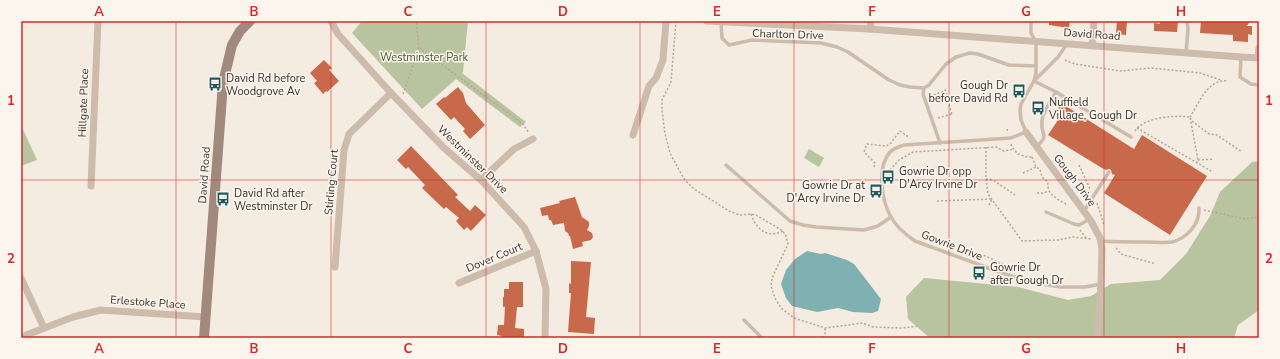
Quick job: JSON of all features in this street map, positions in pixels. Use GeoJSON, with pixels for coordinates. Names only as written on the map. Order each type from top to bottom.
{"type":"FeatureCollection","features":[{"type":"Feature","properties":{"kind":"street","name":"Hillgate Place"},"geometry":{"type":"LineString","coordinates":[[91,186],[98,21]]}},
{"type":"Feature","properties":{"kind":"street","name":"David Road"},"geometry":{"type":"LineString","coordinates":[[204,338],[223,83],[232,45],[240,31],[250,21]]}},
{"type":"Feature","properties":{"kind":"street","name":"Westminster Drive"},"geometry":{"type":"LineString","coordinates":[[331,21],[338,34],[400,103],[444,147],[481,180],[524,227],[536,251],[546,289],[545,338]]}},
{"type":"Feature","properties":{"kind":"street"},"geometry":{"type":"LineString","coordinates":[[633,136],[649,86],[656,78],[663,60],[666,21]]}},
{"type":"Feature","properties":{"kind":"street","name":"David Road"},"geometry":{"type":"LineString","coordinates":[[707,21],[870,29],[1036,42],[1068,43],[1186,54],[1258,58]]}},
{"type":"Feature","properties":{"kind":"street"},"geometry":{"type":"LineString","coordinates":[[870,29],[871,21]]}},
{"type":"Feature","properties":{"kind":"street"},"geometry":{"type":"LineString","coordinates":[[1092,45],[1094,21]]}},
{"type":"Feature","properties":{"kind":"street"},"geometry":{"type":"LineString","coordinates":[[1258,58],[1259,48]]}},
{"type":"Feature","properties":{"kind":"street","name":"Stirling Court"},"geometry":{"type":"LineString","coordinates":[[335,267],[344,150],[349,134],[391,93]]}},
{"type":"Feature","properties":{"kind":"street","name":"Gough Drive"},"geometry":{"type":"LineString","coordinates":[[1026,132],[1090,219],[1101,241],[1101,284],[1097,338]]}},
{"type":"Feature","properties":{"kind":"street"},"geometry":{"type":"LineString","coordinates":[[481,180],[514,149],[533,140]]}},
{"type":"Feature","properties":{"kind":"street","name":"Dover Court"},"geometry":{"type":"LineString","coordinates":[[460,283],[536,251]]}},
{"type":"Feature","properties":{"kind":"street"},"geometry":{"type":"LineString","coordinates":[[21,278],[44,328]]}},
{"type":"Feature","properties":{"kind":"street","name":"Erlestoke Place"},"geometry":{"type":"LineString","coordinates":[[21,337],[73,317],[101,310],[206,317]]}},
{"type":"Feature","properties":{"kind":"lane","name":"Gough Drive"},"geometry":{"type":"LineString","coordinates":[[1026,132],[1021,120],[1020,110],[1034,81],[1036,66],[1036,42],[1031,33],[1031,21]]}},
{"type":"Feature","properties":{"kind":"lane"},"geometry":{"type":"LineString","coordinates":[[1186,54],[1188,29],[1187,21]]}},
{"type":"Feature","properties":{"kind":"lane","name":"Charlton Drive"},"geometry":{"type":"LineString","coordinates":[[721,22],[722,38],[729,45],[752,40],[821,43],[848,52],[889,80],[900,85],[924,88]]}},
{"type":"Feature","properties":{"kind":"lane"},"geometry":{"type":"LineString","coordinates":[[1068,43],[1047,70],[1034,81],[1056,92],[1131,138]]}},
{"type":"Feature","properties":{"kind":"lane"},"geometry":{"type":"LineString","coordinates":[[940,143],[923,94],[924,88],[929,85],[946,64],[956,57],[970,53],[978,54],[1009,65],[1036,66]]}},
{"type":"Feature","properties":{"kind":"lane"},"geometry":{"type":"LineString","coordinates":[[1241,57],[1240,77],[1251,84],[1259,85]]}},
{"type":"Feature","properties":{"kind":"lane"},"geometry":{"type":"LineString","coordinates":[[1039,151],[1045,134],[1042,121],[1056,92]]}},
{"type":"Feature","properties":{"kind":"lane","name":"Gowrie Drive"},"geometry":{"type":"LineString","coordinates":[[1026,132],[1010,138],[904,145],[896,148],[890,152],[883,172],[882,189],[884,202],[891,217],[905,234],[915,241],[993,270],[1035,283],[1061,287],[1085,287],[1101,284]]}},
{"type":"Feature","properties":{"kind":"lane"},"geometry":{"type":"LineString","coordinates":[[726,165],[790,221],[816,228],[864,230],[878,226],[891,217]]}},
{"type":"Feature","properties":{"kind":"lane"},"geometry":{"type":"LineString","coordinates":[[1084,211],[1109,172]]}},
{"type":"Feature","properties":{"kind":"lane"},"geometry":{"type":"LineString","coordinates":[[1101,241],[1167,242],[1178,240],[1188,234],[1198,219],[1199,208]]}},
{"type":"Feature","properties":{"kind":"lane"},"geometry":{"type":"LineString","coordinates":[[1046,212],[1079,225],[1090,219]]}},
{"type":"Feature","properties":{"kind":"lane"},"geometry":{"type":"LineString","coordinates":[[744,320],[762,338]]}},
{"type":"Feature","properties":{"kind":"path"},"geometry":{"type":"LineString","coordinates":[[400,103],[419,48],[416,21]]}},
{"type":"Feature","properties":{"kind":"path"},"geometry":{"type":"LineString","coordinates":[[676,21],[671,82],[662,100],[665,134],[670,153],[678,170],[694,189],[729,211],[740,215],[756,215],[783,231],[788,244],[772,278],[771,286],[775,298],[781,308],[794,318],[825,328],[863,323],[873,327],[902,328],[919,326]]}},
{"type":"Feature","properties":{"kind":"path"},"geometry":{"type":"LineString","coordinates":[[419,48],[523,124],[533,140]]}},
{"type":"Feature","properties":{"kind":"path"},"geometry":{"type":"LineString","coordinates":[[1065,60],[1075,64],[1120,71],[1151,68],[1178,70],[1200,73],[1228,81]]}},
{"type":"Feature","properties":{"kind":"path"},"geometry":{"type":"LineString","coordinates":[[1198,161],[1190,117],[1210,86],[1221,80]]}},
{"type":"Feature","properties":{"kind":"path"},"geometry":{"type":"LineString","coordinates":[[925,98],[945,90],[952,115],[944,116]]}},
{"type":"Feature","properties":{"kind":"path"},"geometry":{"type":"LineString","coordinates":[[1190,117],[1176,116],[1151,120],[1143,123],[1137,128],[1198,161],[1211,171]]}},
{"type":"Feature","properties":{"kind":"path"},"geometry":{"type":"LineString","coordinates":[[1191,121],[1209,134],[1217,134],[1242,152]]}},
{"type":"Feature","properties":{"kind":"path"},"geometry":{"type":"LineString","coordinates":[[1007,129],[1014,150],[1019,155],[1032,157],[1039,151]]}},
{"type":"Feature","properties":{"kind":"path"},"geometry":{"type":"LineString","coordinates":[[874,167],[875,163],[864,152],[867,144],[886,146],[890,144],[900,132],[910,138]]}},
{"type":"Feature","properties":{"kind":"path"},"geometry":{"type":"LineString","coordinates":[[890,170],[899,160],[913,152],[996,147],[1004,151],[1014,150]]}},
{"type":"Feature","properties":{"kind":"path"},"geometry":{"type":"LineString","coordinates":[[1013,156],[1014,150]]}},
{"type":"Feature","properties":{"kind":"path"},"geometry":{"type":"LineString","coordinates":[[1032,157],[1036,167],[1040,169],[1043,180],[1048,182],[1048,191],[1055,198],[1070,206]]}},
{"type":"Feature","properties":{"kind":"path"},"geometry":{"type":"LineString","coordinates":[[1198,161],[1214,159]]}},
{"type":"Feature","properties":{"kind":"path"},"geometry":{"type":"LineString","coordinates":[[1024,173],[1036,167]]}},
{"type":"Feature","properties":{"kind":"path"},"geometry":{"type":"LineString","coordinates":[[986,179],[993,180],[1015,195]]}},
{"type":"Feature","properties":{"kind":"path"},"geometry":{"type":"LineString","coordinates":[[1037,193],[1044,193],[1048,191]]}},
{"type":"Feature","properties":{"kind":"path"},"geometry":{"type":"LineString","coordinates":[[937,201],[992,199],[988,207]]}},
{"type":"Feature","properties":{"kind":"path"},"geometry":{"type":"LineString","coordinates":[[1199,208],[1214,213],[1245,219],[1259,217]]}},
{"type":"Feature","properties":{"kind":"path"},"geometry":{"type":"LineString","coordinates":[[751,214],[753,220],[762,232],[771,234],[783,231]]}},
{"type":"Feature","properties":{"kind":"path"},"geometry":{"type":"LineString","coordinates":[[1079,225],[1080,231],[1086,238]]}},
{"type":"Feature","properties":{"kind":"path"},"geometry":{"type":"LineString","coordinates":[[1113,242],[1118,252],[1121,254],[1156,264]]}},
{"type":"Feature","properties":{"kind":"path"},"geometry":{"type":"LineString","coordinates":[[966,253],[980,254],[1014,269],[1026,268]]}},
{"type":"Feature","properties":{"kind":"path"},"geometry":{"type":"LineString","coordinates":[[823,338],[825,328]]}},
{"type":"Feature","properties":{"kind":"green space","name":"Westminster Park"},"geometry":{"type":"Polygon","coordinates":[[[362,21],[468,21],[462,73],[526,122],[520,127],[456,79],[422,109],[352,33],[362,21]]]}},
{"type":"Feature","properties":{"kind":"green space"},"geometry":{"type":"Polygon","coordinates":[[[21,125],[37,160],[21,166],[21,125]]]}},
{"type":"Feature","properties":{"kind":"green space"},"geometry":{"type":"Polygon","coordinates":[[[809,149],[824,158],[819,167],[804,158],[809,149]]]}},
{"type":"Feature","properties":{"kind":"green space"},"geometry":{"type":"Polygon","coordinates":[[[1259,161],[1259,310],[1238,325],[1234,338],[930,338],[908,319],[906,297],[924,278],[1018,287],[1068,300],[1091,296],[1111,284],[1160,280],[1186,254],[1210,216],[1220,192],[1252,162],[1259,161]]]}},
{"type":"Feature","properties":{"kind":"water"},"geometry":{"type":"Polygon","coordinates":[[[807,251],[821,254],[825,253],[847,260],[854,264],[881,299],[878,311],[872,313],[853,312],[838,308],[817,312],[792,306],[786,298],[781,284],[786,270],[795,259],[807,251]]]}},
{"type":"Feature","properties":{"kind":"building"},"geometry":{"type":"Polygon","coordinates":[[[1049,21],[1070,21],[1069,28],[1049,25],[1049,21]]]}},
{"type":"Feature","properties":{"kind":"building"},"geometry":{"type":"Polygon","coordinates":[[[1117,21],[1127,21],[1126,35],[1116,34],[1117,21]]]}},
{"type":"Feature","properties":{"kind":"building"},"geometry":{"type":"Polygon","coordinates":[[[1160,21],[1178,21],[1177,32],[1154,31],[1154,23],[1160,24],[1160,21]]]}},
{"type":"Feature","properties":{"kind":"building"},"geometry":{"type":"Polygon","coordinates":[[[1201,21],[1250,21],[1247,26],[1252,26],[1252,35],[1248,34],[1248,42],[1233,41],[1233,35],[1200,33],[1201,21]]]}},
{"type":"Feature","properties":{"kind":"building"},"geometry":{"type":"Polygon","coordinates":[[[324,60],[332,68],[329,70],[339,81],[323,94],[314,83],[317,81],[310,73],[324,60]]]}},
{"type":"Feature","properties":{"kind":"building"},"geometry":{"type":"Polygon","coordinates":[[[458,87],[463,93],[466,103],[485,125],[470,139],[463,131],[465,129],[454,117],[451,120],[436,104],[458,87]]]}},
{"type":"Feature","properties":{"kind":"building"},"geometry":{"type":"Polygon","coordinates":[[[1061,103],[1134,149],[1142,135],[1207,176],[1170,235],[1104,193],[1115,175],[1112,174],[1111,170],[1102,168],[1048,135],[1060,117],[1055,114],[1061,103]]]}},
{"type":"Feature","properties":{"kind":"building"},"geometry":{"type":"Polygon","coordinates":[[[411,146],[458,195],[455,197],[470,211],[475,205],[486,215],[471,231],[467,227],[464,230],[456,221],[459,218],[446,207],[444,209],[422,188],[425,185],[408,167],[406,169],[397,160],[411,146]]]}},
{"type":"Feature","properties":{"kind":"building"},"geometry":{"type":"Polygon","coordinates":[[[575,197],[582,217],[589,222],[587,230],[592,233],[593,237],[591,240],[582,242],[583,246],[573,249],[570,236],[565,231],[564,223],[553,225],[551,220],[549,220],[548,215],[542,216],[540,208],[560,203],[559,201],[575,197]]]}},
{"type":"Feature","properties":{"kind":"building"},"geometry":{"type":"Polygon","coordinates":[[[571,261],[591,262],[586,317],[595,318],[594,334],[568,332],[571,293],[569,293],[569,283],[571,284],[571,261]]]}},
{"type":"Feature","properties":{"kind":"building"},"geometry":{"type":"Polygon","coordinates":[[[509,282],[523,282],[523,307],[517,307],[515,328],[524,329],[524,338],[502,338],[502,336],[497,335],[498,325],[504,325],[505,307],[503,307],[503,297],[504,289],[509,289],[509,282]]]}},
{"type":"Feature","properties":{"kind":"place","name":"David Rd before Woodgrove Av"},"geometry":{"type":"Point","coordinates":[215,84]}},
{"type":"Feature","properties":{"kind":"place","name":"Gough Dr before David Rd"},"geometry":{"type":"Point","coordinates":[1019,91]}},
{"type":"Feature","properties":{"kind":"place","name":"Nuffield Village, Gough Dr"},"geometry":{"type":"Point","coordinates":[1038,108]}},
{"type":"Feature","properties":{"kind":"place","name":"Gowrie Dr opp D'Arcy Irvine Dr"},"geometry":{"type":"Point","coordinates":[888,177]}},
{"type":"Feature","properties":{"kind":"place","name":"Gowrie Dr at D'Arcy Irvine Dr"},"geometry":{"type":"Point","coordinates":[876,191]}},
{"type":"Feature","properties":{"kind":"place","name":"David Rd after Westminster Dr"},"geometry":{"type":"Point","coordinates":[223,199]}},
{"type":"Feature","properties":{"kind":"place","name":"Gowrie Dr after Gough Dr"},"geometry":{"type":"Point","coordinates":[979,273]}}]}
